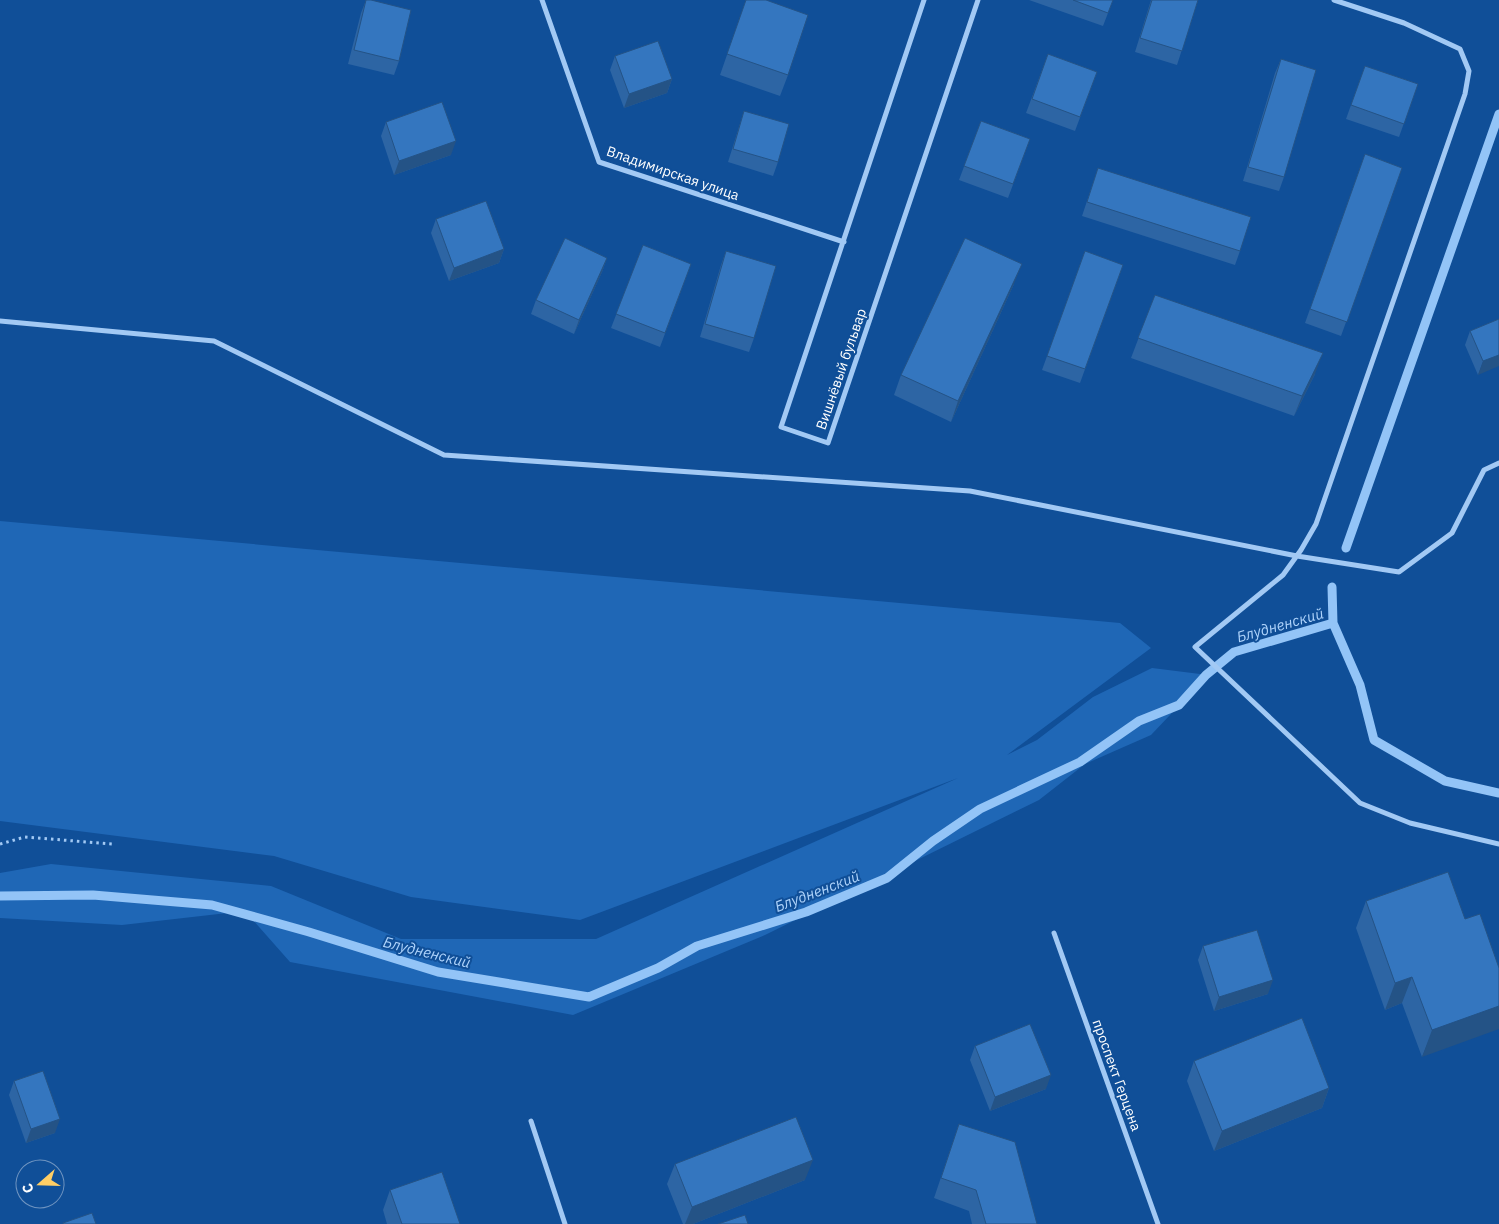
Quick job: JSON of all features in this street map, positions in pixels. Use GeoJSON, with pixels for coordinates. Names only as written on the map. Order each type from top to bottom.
{"type":"FeatureCollection","features":[{"type":"Feature","properties":{"kind":"street","name":"Владимирская улица"},"geometry":{"type":"LineString","coordinates":[[542,0],[599,162],[844,242]]}},
{"type":"Feature","properties":{"kind":"street","name":"Вишнёвый бульвар"},"geometry":{"type":"LineString","coordinates":[[924,0],[781,427],[828,443],[978,0]]}},
{"type":"Feature","properties":{"kind":"street"},"geometry":{"type":"LineString","coordinates":[[1334,0],[1404,23],[1460,49],[1469,71],[1458,113],[1316,524],[1297,556],[1282,575],[1195,647],[1360,803],[1410,824],[1499,844]]}},
{"type":"Feature","properties":{"kind":"street"},"geometry":{"type":"LineString","coordinates":[[0,321],[214,341],[444,455],[970,491],[1297,556],[1399,572],[1452,533],[1484,470],[1499,463]]}},
{"type":"Feature","properties":{"kind":"street","name":"проспект Герцена"},"geometry":{"type":"LineString","coordinates":[[1054,934],[1158,1224]]}},
{"type":"Feature","properties":{"kind":"street"},"geometry":{"type":"LineString","coordinates":[[531,1121],[565,1224]]}},
{"type":"Feature","properties":{"kind":"path"},"geometry":{"type":"LineString","coordinates":[[0,844],[25,837],[112,844]]}},
{"type":"Feature","properties":{"kind":"shaded area"},"geometry":{"type":"Polygon","coordinates":[[[0,521],[1120,623],[1151,648],[1007,755],[1037,740],[1093,697],[1152,668],[1208,675],[1151,735],[1085,764],[1039,800],[765,935],[573,1015],[290,962],[245,911],[122,925],[0,918],[0,873],[51,864],[271,886],[401,939],[596,939],[958,778],[580,920],[411,897],[274,856],[0,821],[0,521]]]}},
{"type":"Feature","properties":{"kind":"building"},"geometry":{"type":"Polygon","coordinates":[[[366,0],[411,10],[399,61],[354,50],[366,0]]]}},
{"type":"Feature","properties":{"kind":"building"},"geometry":{"type":"Polygon","coordinates":[[[746,0],[766,0],[808,15],[788,75],[727,54],[746,0]]]}},
{"type":"Feature","properties":{"kind":"building"},"geometry":{"type":"Polygon","coordinates":[[[1073,0],[1113,0],[1108,13],[1073,0]]]}},
{"type":"Feature","properties":{"kind":"building"},"geometry":{"type":"Polygon","coordinates":[[[1152,0],[1198,0],[1182,51],[1140,38],[1152,0]]]}},
{"type":"Feature","properties":{"kind":"building"},"geometry":{"type":"Polygon","coordinates":[[[658,41],[672,79],[629,94],[615,56],[658,41]]]}},
{"type":"Feature","properties":{"kind":"building"},"geometry":{"type":"Polygon","coordinates":[[[1048,54],[1097,72],[1080,117],[1032,99],[1048,54]]]}},
{"type":"Feature","properties":{"kind":"building"},"geometry":{"type":"Polygon","coordinates":[[[1281,59],[1316,70],[1284,177],[1248,167],[1281,59]]]}},
{"type":"Feature","properties":{"kind":"building"},"geometry":{"type":"Polygon","coordinates":[[[1365,66],[1418,84],[1404,124],[1351,105],[1365,66]]]}},
{"type":"Feature","properties":{"kind":"building"},"geometry":{"type":"Polygon","coordinates":[[[442,102],[456,141],[399,161],[386,122],[442,102]]]}},
{"type":"Feature","properties":{"kind":"building"},"geometry":{"type":"Polygon","coordinates":[[[744,111],[789,124],[778,162],[733,149],[744,111]]]}},
{"type":"Feature","properties":{"kind":"building"},"geometry":{"type":"Polygon","coordinates":[[[981,121],[1030,139],[1013,184],[964,166],[981,121]]]}},
{"type":"Feature","properties":{"kind":"building"},"geometry":{"type":"Polygon","coordinates":[[[1365,154],[1402,168],[1347,322],[1310,309],[1365,154]]]}},
{"type":"Feature","properties":{"kind":"building"},"geometry":{"type":"Polygon","coordinates":[[[1098,168],[1251,217],[1240,251],[1087,202],[1098,168]]]}},
{"type":"Feature","properties":{"kind":"building"},"geometry":{"type":"Polygon","coordinates":[[[486,201],[504,249],[454,268],[436,219],[486,201]]]}},
{"type":"Feature","properties":{"kind":"building"},"geometry":{"type":"Polygon","coordinates":[[[565,238],[607,258],[579,320],[536,300],[565,238]]]}},
{"type":"Feature","properties":{"kind":"building"},"geometry":{"type":"Polygon","coordinates":[[[965,238],[1022,264],[958,401],[901,375],[965,238]]]}},
{"type":"Feature","properties":{"kind":"building"},"geometry":{"type":"Polygon","coordinates":[[[643,245],[691,264],[665,333],[616,314],[643,245]]]}},
{"type":"Feature","properties":{"kind":"building"},"geometry":{"type":"Polygon","coordinates":[[[726,251],[776,266],[754,338],[705,324],[726,251]]]}},
{"type":"Feature","properties":{"kind":"building"},"geometry":{"type":"Polygon","coordinates":[[[1085,251],[1123,265],[1085,369],[1047,356],[1085,251]]]}},
{"type":"Feature","properties":{"kind":"building"},"geometry":{"type":"Polygon","coordinates":[[[1155,295],[1323,353],[1302,396],[1138,338],[1155,295]]]}},
{"type":"Feature","properties":{"kind":"building"},"geometry":{"type":"Polygon","coordinates":[[[1499,319],[1499,355],[1483,361],[1470,331],[1499,319]]]}},
{"type":"Feature","properties":{"kind":"building"},"geometry":{"type":"Polygon","coordinates":[[[1448,872],[1465,919],[1480,914],[1499,968],[1499,1006],[1432,1030],[1412,977],[1395,983],[1366,901],[1448,872]]]}},
{"type":"Feature","properties":{"kind":"building"},"geometry":{"type":"Polygon","coordinates":[[[1257,930],[1273,980],[1219,997],[1203,946],[1257,930]]]}},
{"type":"Feature","properties":{"kind":"building"},"geometry":{"type":"Polygon","coordinates":[[[1302,1018],[1329,1088],[1222,1131],[1194,1061],[1302,1018]]]}},
{"type":"Feature","properties":{"kind":"building"},"geometry":{"type":"Polygon","coordinates":[[[1030,1024],[1051,1075],[995,1097],[975,1046],[1030,1024]]]}},
{"type":"Feature","properties":{"kind":"building"},"geometry":{"type":"Polygon","coordinates":[[[43,1071],[60,1119],[31,1129],[14,1081],[43,1071]]]}},
{"type":"Feature","properties":{"kind":"building"},"geometry":{"type":"Polygon","coordinates":[[[796,1117],[813,1160],[692,1207],[675,1164],[796,1117]]]}},
{"type":"Feature","properties":{"kind":"building"},"geometry":{"type":"Polygon","coordinates":[[[959,1124],[1015,1142],[1037,1224],[986,1224],[976,1190],[941,1178],[959,1124]]]}},
{"type":"Feature","properties":{"kind":"building"},"geometry":{"type":"Polygon","coordinates":[[[442,1172],[460,1224],[402,1224],[390,1190],[442,1172]]]}},
{"type":"Feature","properties":{"kind":"building"},"geometry":{"type":"Polygon","coordinates":[[[92,1213],[96,1224],[63,1224],[63,1223],[92,1213]]]}},
{"type":"Feature","properties":{"kind":"building"},"geometry":{"type":"Polygon","coordinates":[[[745,1215],[748,1224],[718,1224],[745,1215]]]}},
{"type":"Feature","properties":{"kind":"waterway"},"geometry":{"type":"LineString","coordinates":[[1346,548],[1499,114]]}},
{"type":"Feature","properties":{"kind":"waterway"},"geometry":{"type":"LineString","coordinates":[[1332,587],[1333,623]]}},
{"type":"Feature","properties":{"kind":"waterway","name":"Блудненский"},"geometry":{"type":"LineString","coordinates":[[0,896],[93,895],[212,905],[309,932],[438,972],[589,997],[658,968],[697,946],[806,912],[887,878],[933,841],[980,809],[1080,762],[1139,721],[1179,705],[1206,675],[1234,652],[1333,623],[1360,685],[1374,740],[1445,781],[1499,793]]}}]}
